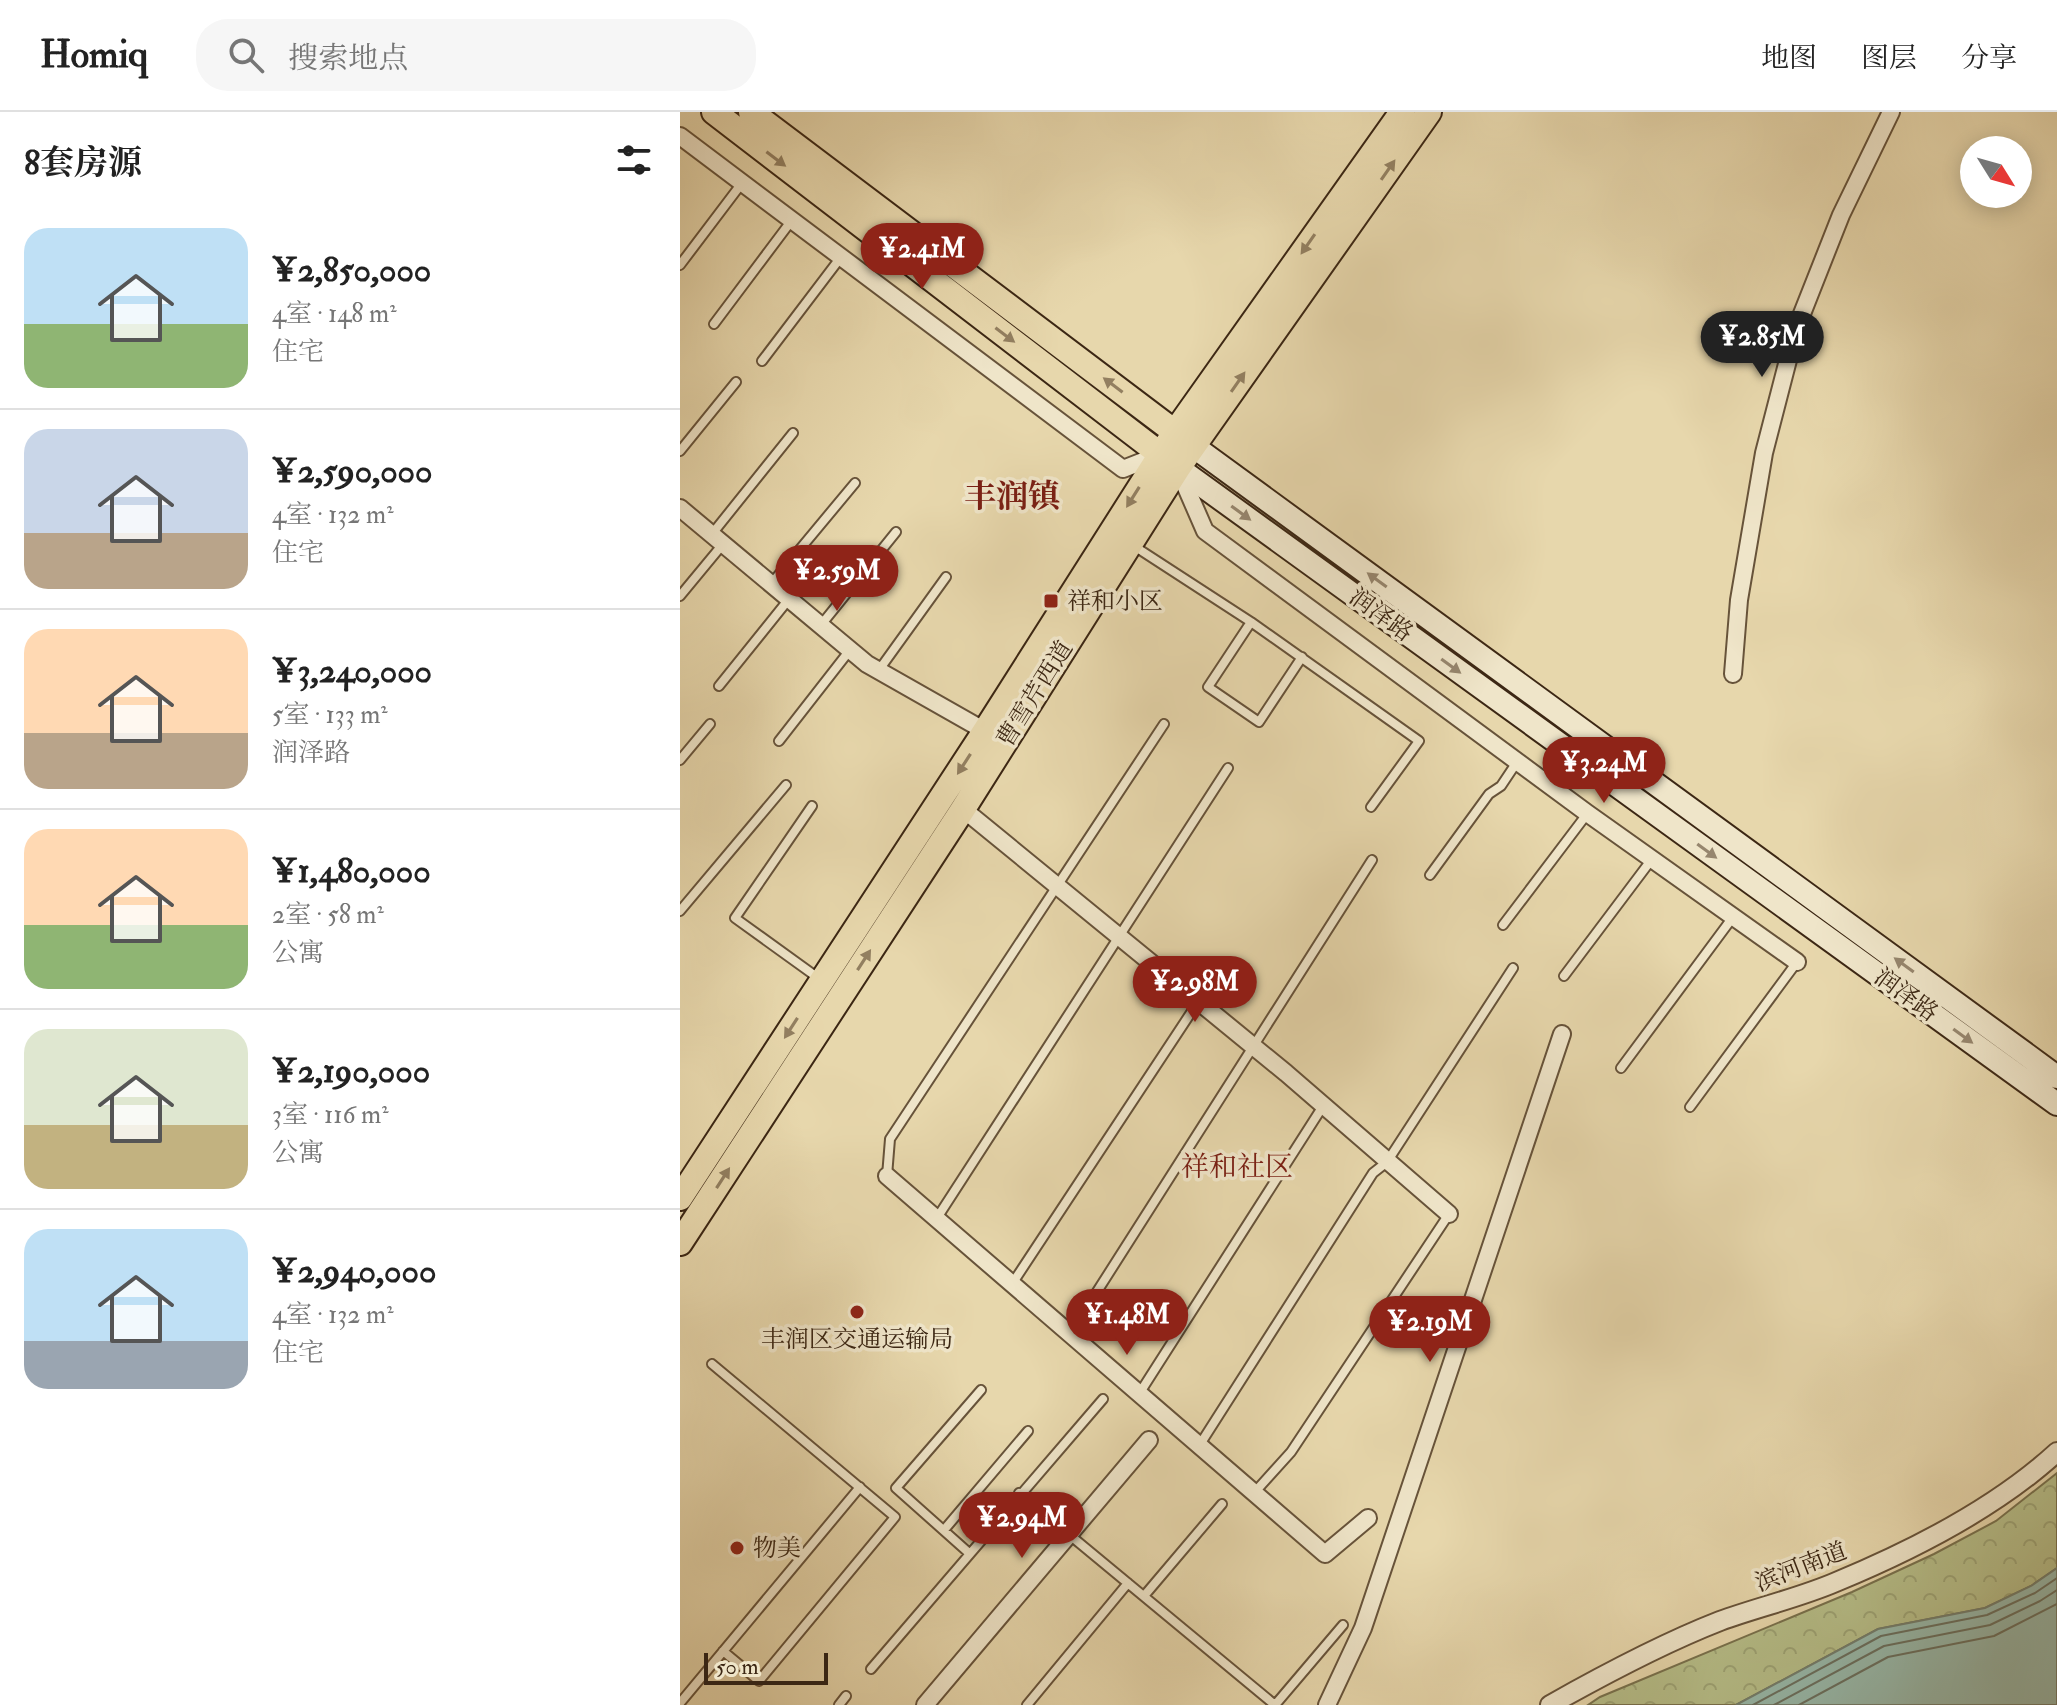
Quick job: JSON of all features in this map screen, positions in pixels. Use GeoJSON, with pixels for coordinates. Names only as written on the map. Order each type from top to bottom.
{"type":"FeatureCollection","features":[{"type":"Feature","properties":{"kind":"main road","name":"润泽路"},"geometry":{"type":"LineString","coordinates":[[714,112],[1169,461],[2057,1104]]}},
{"type":"Feature","properties":{"kind":"main road","name":"润泽路"},"geometry":{"type":"LineString","coordinates":[[751,112],[1184,439],[2057,1077]]}},
{"type":"Feature","properties":{"kind":"main road","name":"曹雪芹西道"},"geometry":{"type":"LineString","coordinates":[[682,1190],[985,731],[1402,112]]}},
{"type":"Feature","properties":{"kind":"main road","name":"曹雪芹西道"},"geometry":{"type":"LineString","coordinates":[[1184,439],[1429,112]]}},
{"type":"Feature","properties":{"kind":"main road","name":"曹雪芹西道"},"geometry":{"type":"LineString","coordinates":[[680,1243],[963,809],[1130,543],[1169,461]]}},
{"type":"Feature","properties":{"kind":"street"},"geometry":{"type":"LineString","coordinates":[[1733,674],[1739,600],[1764,453],[1796,329],[1841,215],[1891,112]]}},
{"type":"Feature","properties":{"kind":"street"},"geometry":{"type":"LineString","coordinates":[[682,142],[842,256],[1123,469],[1169,461],[1205,531],[1587,813],[1797,962]]}},
{"type":"Feature","properties":{"kind":"street"},"geometry":{"type":"LineString","coordinates":[[680,508],[850,650],[879,671],[985,731]]}},
{"type":"Feature","properties":{"kind":"street"},"geometry":{"type":"LineString","coordinates":[[963,809],[1254,1046],[1449,1214]]}},
{"type":"Feature","properties":{"kind":"street"},"geometry":{"type":"LineString","coordinates":[[1327,1705],[1363,1628],[1562,1034]]}},
{"type":"Feature","properties":{"kind":"street"},"geometry":{"type":"LineString","coordinates":[[887,1176],[1325,1554],[1368,1518]]}},
{"type":"Feature","properties":{"kind":"street"},"geometry":{"type":"LineString","coordinates":[[925,1705],[1149,1440]]}},
{"type":"Feature","properties":{"kind":"street","name":"滨河南道"},"geometry":{"type":"LineString","coordinates":[[1550,1705],[1622,1665],[1719,1622],[1835,1582],[1930,1537],[1980,1508],[2057,1452]]}},
{"type":"Feature","properties":{"kind":"lane"},"geometry":{"type":"LineString","coordinates":[[680,265],[742,183]]}},
{"type":"Feature","properties":{"kind":"lane"},"geometry":{"type":"LineString","coordinates":[[714,324],[793,220]]}},
{"type":"Feature","properties":{"kind":"lane"},"geometry":{"type":"LineString","coordinates":[[762,361],[842,256]]}},
{"type":"Feature","properties":{"kind":"lane"},"geometry":{"type":"LineString","coordinates":[[680,451],[736,382]]}},
{"type":"Feature","properties":{"kind":"lane"},"geometry":{"type":"LineString","coordinates":[[680,596],[793,433]]}},
{"type":"Feature","properties":{"kind":"lane"},"geometry":{"type":"LineString","coordinates":[[771,584],[855,483]]}},
{"type":"Feature","properties":{"kind":"lane"},"geometry":{"type":"LineString","coordinates":[[820,625],[896,532]]}},
{"type":"Feature","properties":{"kind":"lane"},"geometry":{"type":"LineString","coordinates":[[1130,543],[1251,622],[1419,741],[1371,807]]}},
{"type":"Feature","properties":{"kind":"lane"},"geometry":{"type":"LineString","coordinates":[[879,671],[946,577]]}},
{"type":"Feature","properties":{"kind":"lane"},"geometry":{"type":"LineString","coordinates":[[719,686],[789,598]]}},
{"type":"Feature","properties":{"kind":"lane"},"geometry":{"type":"LineString","coordinates":[[1251,622],[1208,687],[1259,722],[1302,657]]}},
{"type":"Feature","properties":{"kind":"lane"},"geometry":{"type":"LineString","coordinates":[[779,741],[850,650]]}},
{"type":"Feature","properties":{"kind":"lane"},"geometry":{"type":"LineString","coordinates":[[680,760],[710,724]]}},
{"type":"Feature","properties":{"kind":"lane"},"geometry":{"type":"LineString","coordinates":[[887,1176],[890,1139],[1164,724]]}},
{"type":"Feature","properties":{"kind":"lane"},"geometry":{"type":"LineString","coordinates":[[1430,875],[1489,794],[1501,786],[1517,761]]}},
{"type":"Feature","properties":{"kind":"lane"},"geometry":{"type":"LineString","coordinates":[[937,1218],[1228,768]]}},
{"type":"Feature","properties":{"kind":"lane"},"geometry":{"type":"LineString","coordinates":[[680,911],[786,785]]}},
{"type":"Feature","properties":{"kind":"lane"},"geometry":{"type":"LineString","coordinates":[[812,806],[735,918],[822,981]]}},
{"type":"Feature","properties":{"kind":"lane"},"geometry":{"type":"LineString","coordinates":[[1503,925],[1587,813]]}},
{"type":"Feature","properties":{"kind":"lane"},"geometry":{"type":"LineString","coordinates":[[1564,976],[1652,858]]}},
{"type":"Feature","properties":{"kind":"lane"},"geometry":{"type":"LineString","coordinates":[[1070,1334],[1372,860]]}},
{"type":"Feature","properties":{"kind":"lane"},"geometry":{"type":"LineString","coordinates":[[1621,1068],[1733,916]]}},
{"type":"Feature","properties":{"kind":"lane"},"geometry":{"type":"LineString","coordinates":[[1690,1107],[1797,962]]}},
{"type":"Feature","properties":{"kind":"lane"},"geometry":{"type":"LineString","coordinates":[[1199,1446],[1373,1173],[1387,1162],[1513,968]]}},
{"type":"Feature","properties":{"kind":"lane"},"geometry":{"type":"LineString","coordinates":[[1012,1284],[1198,1001]]}},
{"type":"Feature","properties":{"kind":"lane"},"geometry":{"type":"LineString","coordinates":[[1139,1394],[1324,1106]]}},
{"type":"Feature","properties":{"kind":"lane"},"geometry":{"type":"LineString","coordinates":[[1254,1493],[1291,1452],[1449,1214]]}},
{"type":"Feature","properties":{"kind":"lane"},"geometry":{"type":"LineString","coordinates":[[712,1364],[895,1517],[759,1681],[723,1651]]}},
{"type":"Feature","properties":{"kind":"lane"},"geometry":{"type":"LineString","coordinates":[[969,1553],[896,1488],[981,1390]]}},
{"type":"Feature","properties":{"kind":"lane"},"geometry":{"type":"LineString","coordinates":[[871,1669],[1019,1493],[1103,1399]]}},
{"type":"Feature","properties":{"kind":"lane"},"geometry":{"type":"LineString","coordinates":[[944,1530],[1028,1431]]}},
{"type":"Feature","properties":{"kind":"lane"},"geometry":{"type":"LineString","coordinates":[[680,1703],[860,1487]]}},
{"type":"Feature","properties":{"kind":"lane"},"geometry":{"type":"LineString","coordinates":[[1019,1493],[1275,1705],[1343,1625]]}},
{"type":"Feature","properties":{"kind":"lane"},"geometry":{"type":"LineString","coordinates":[[1144,1596],[1222,1504]]}},
{"type":"Feature","properties":{"kind":"lane"},"geometry":{"type":"LineString","coordinates":[[1027,1705],[1128,1583]]}},
{"type":"Feature","properties":{"kind":"lane"},"geometry":{"type":"LineString","coordinates":[[839,1705],[846,1696]]}},
{"type":"Feature","properties":{"kind":"green space"},"geometry":{"type":"Polygon","coordinates":[[[2057,1473],[2057,1568],[2031,1586],[1985,1608],[1878,1629],[1736,1705],[1588,1705],[1600,1697],[1852,1592],[1934,1554],[1996,1521],[2057,1473]]]}},
{"type":"Feature","properties":{"kind":"water"},"geometry":{"type":"Polygon","coordinates":[[[2057,1568],[2057,1705],[1736,1705],[1878,1629],[1985,1608],[2031,1586],[2057,1568]]]}},
{"type":"Feature","properties":{"kind":"place","name":"祥和小区"},"geometry":{"type":"Point","coordinates":[1051,601]}},
{"type":"Feature","properties":{"kind":"place","name":"丰润区交通运输局"},"geometry":{"type":"Point","coordinates":[857,1312]}},
{"type":"Feature","properties":{"kind":"place","name":"物美"},"geometry":{"type":"Point","coordinates":[737,1548]}},
{"type":"Feature","properties":{"kind":"district","name":"丰润镇"},"geometry":{"type":"Point","coordinates":[1012,497]}},
{"type":"Feature","properties":{"kind":"district","name":"祥和社区"},"geometry":{"type":"Point","coordinates":[1237,1167]}}]}
